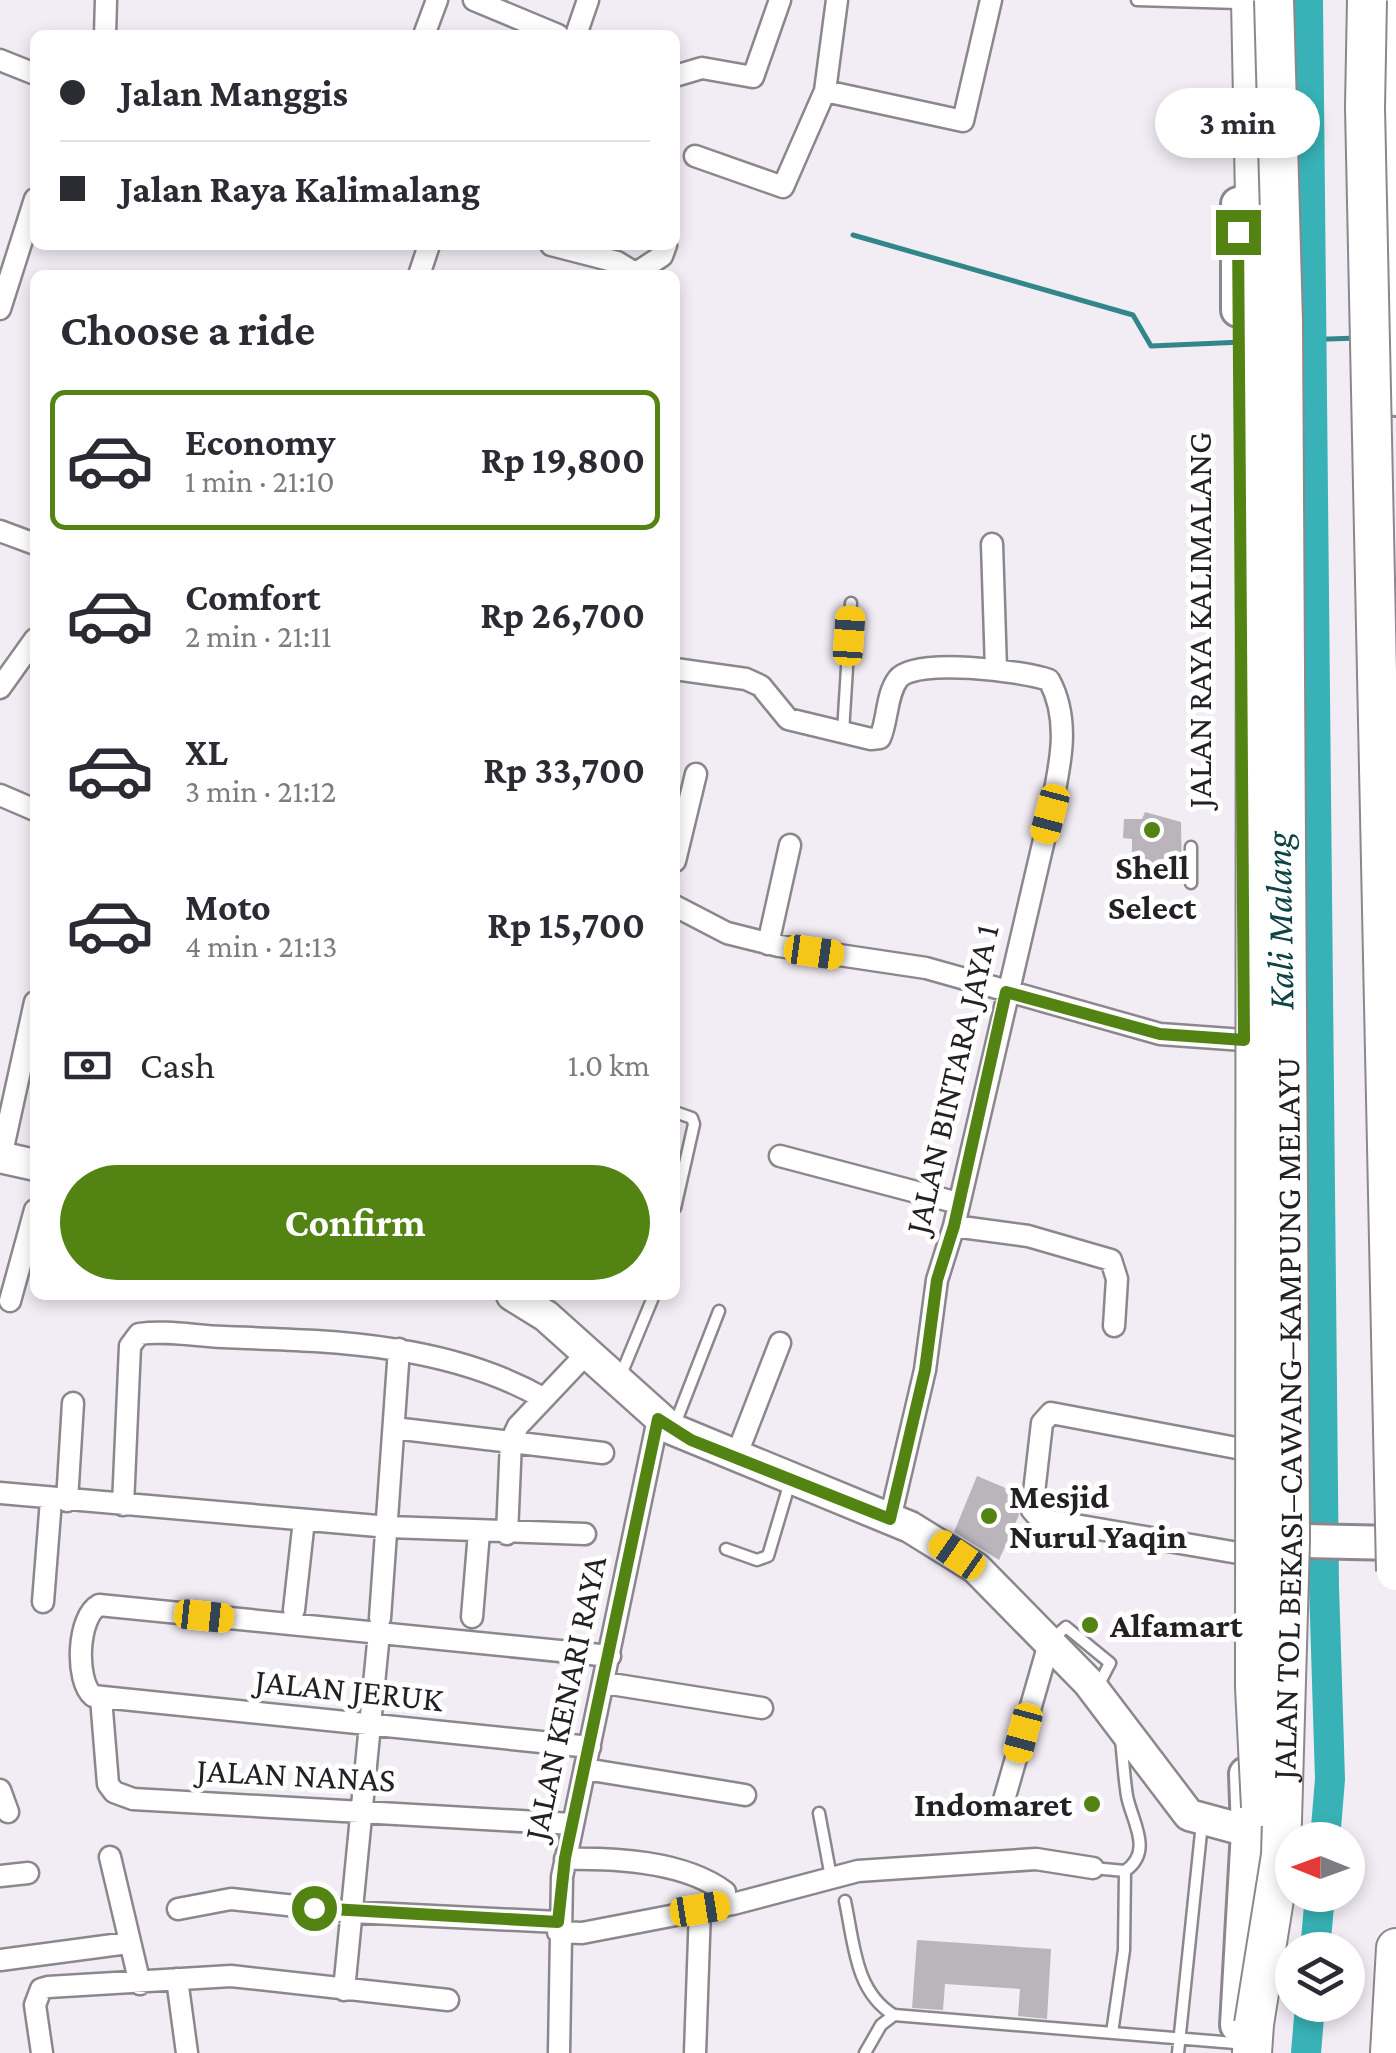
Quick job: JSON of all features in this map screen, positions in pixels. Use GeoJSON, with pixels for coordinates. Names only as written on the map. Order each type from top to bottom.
{"type":"FeatureCollection","features":[{"type":"Feature","properties":{"kind":"highway"},"geometry":{"type":"LineString","coordinates":[[1367,0],[1365,106],[1388,1043],[1390,1553]]}},
{"type":"Feature","properties":{"kind":"highway"},"geometry":{"type":"LineString","coordinates":[[1244,2043],[1262,1838],[1255,1687],[1256,245],[1250,1]]}},
{"type":"Feature","properties":{"kind":"highway","name":"JALAN TOL BEKASI–CAWANG–KAMPUNG MELAYU"},"geometry":{"type":"LineString","coordinates":[[1244,2043],[1281,1855],[1289,1598],[1283,361],[1250,1]]}},
{"type":"Feature","properties":{"kind":"highway"},"geometry":{"type":"LineString","coordinates":[[1390,2053],[1396,1948]]}},
{"type":"Feature","properties":{"kind":"main road"},"geometry":{"type":"LineString","coordinates":[[1388,0],[1396,399]]}},
{"type":"Feature","properties":{"kind":"main road","name":"JALAN RAYA KALIMALANG"},"geometry":{"type":"LineString","coordinates":[[1244,2043],[1248,1832],[1262,1806],[1264,1544],[1247,1450],[1244,1040],[1250,1]]}},
{"type":"Feature","properties":{"kind":"main road"},"geometry":{"type":"LineString","coordinates":[[1264,1544],[1390,1553]]}},
{"type":"Feature","properties":{"kind":"street"},"geometry":{"type":"LineString","coordinates":[[426,30],[437,0]]}},
{"type":"Feature","properties":{"kind":"street"},"geometry":{"type":"LineString","coordinates":[[474,0],[546,30]]}},
{"type":"Feature","properties":{"kind":"street"},"geometry":{"type":"LineString","coordinates":[[578,30],[588,0]]}},
{"type":"Feature","properties":{"kind":"street"},"geometry":{"type":"LineString","coordinates":[[680,75],[702,68],[753,77],[780,0]]}},
{"type":"Feature","properties":{"kind":"street"},"geometry":{"type":"LineString","coordinates":[[696,156],[783,187],[826,91],[837,0]]}},
{"type":"Feature","properties":{"kind":"street"},"geometry":{"type":"LineString","coordinates":[[826,91],[963,121],[992,0]]}},
{"type":"Feature","properties":{"kind":"street"},"geometry":{"type":"LineString","coordinates":[[0,60],[30,72]]}},
{"type":"Feature","properties":{"kind":"street"},"geometry":{"type":"LineString","coordinates":[[0,308],[30,215]]}},
{"type":"Feature","properties":{"kind":"street"},"geometry":{"type":"LineString","coordinates":[[570,250],[617,262],[628,270]]}},
{"type":"Feature","properties":{"kind":"street"},"geometry":{"type":"LineString","coordinates":[[640,270],[662,256],[664,250]]}},
{"type":"Feature","properties":{"kind":"street"},"geometry":{"type":"LineString","coordinates":[[0,532],[30,542]]}},
{"type":"Feature","properties":{"kind":"street"},"geometry":{"type":"LineString","coordinates":[[992,544],[996,670]]}},
{"type":"Feature","properties":{"kind":"street"},"geometry":{"type":"LineString","coordinates":[[0,688],[30,645]]}},
{"type":"Feature","properties":{"kind":"street","name":"JALAN BINTARA JAYA 1"},"geometry":{"type":"LineString","coordinates":[[680,669],[754,682],[788,719],[842,734],[880,738],[896,680],[905,672],[996,670],[1049,680],[1061,715],[1062,752],[1050,814],[954,1226],[937,1280],[925,1370],[890,1519]]}},
{"type":"Feature","properties":{"kind":"street"},"geometry":{"type":"LineString","coordinates":[[680,840],[696,774]]}},
{"type":"Feature","properties":{"kind":"street"},"geometry":{"type":"LineString","coordinates":[[0,795],[30,808]]}},
{"type":"Feature","properties":{"kind":"street"},"geometry":{"type":"LineString","coordinates":[[768,944],[790,845]]}},
{"type":"Feature","properties":{"kind":"street"},"geometry":{"type":"LineString","coordinates":[[680,909],[727,933],[768,944],[926,968],[1160,1034],[1244,1040]]}},
{"type":"Feature","properties":{"kind":"street"},"geometry":{"type":"LineString","coordinates":[[30,1025],[1,1157],[30,1165]]}},
{"type":"Feature","properties":{"kind":"street"},"geometry":{"type":"LineString","coordinates":[[780,1156],[958,1204]]}},
{"type":"Feature","properties":{"kind":"street"},"geometry":{"type":"LineString","coordinates":[[954,1226],[1028,1236],[1111,1260],[1117,1278],[1114,1326]]}},
{"type":"Feature","properties":{"kind":"street"},"geometry":{"type":"LineString","coordinates":[[10,1301],[30,1228]]}},
{"type":"Feature","properties":{"kind":"street"},"geometry":{"type":"LineString","coordinates":[[520,1300],[546,1316],[665,1424],[790,1481],[890,1519],[938,1542],[976,1568],[1096,1690],[1177,1802],[1202,1822],[1248,1832]]}},
{"type":"Feature","properties":{"kind":"street"},"geometry":{"type":"LineString","coordinates":[[124,1505],[130,1346],[138,1334],[300,1338],[398,1350],[506,1377],[544,1398]]}},
{"type":"Feature","properties":{"kind":"street"},"geometry":{"type":"LineString","coordinates":[[736,1458],[780,1342]]}},
{"type":"Feature","properties":{"kind":"street"},"geometry":{"type":"LineString","coordinates":[[344,1990],[389,1527],[398,1350]]}},
{"type":"Feature","properties":{"kind":"street"},"geometry":{"type":"LineString","coordinates":[[508,1534],[511,1441],[544,1398],[587,1353]]}},
{"type":"Feature","properties":{"kind":"street"},"geometry":{"type":"LineString","coordinates":[[44,1602],[74,1403]]}},
{"type":"Feature","properties":{"kind":"street"},"geometry":{"type":"LineString","coordinates":[[1247,1450],[1051,1414],[1042,1423],[1032,1510],[1040,1519],[1264,1544]]}},
{"type":"Feature","properties":{"kind":"street","name":"JALAN KENARI RAYA"},"geometry":{"type":"LineString","coordinates":[[559,2053],[558,1927],[565,1858],[665,1424]]}},
{"type":"Feature","properties":{"kind":"street"},"geometry":{"type":"LineString","coordinates":[[394,1428],[603,1454]]}},
{"type":"Feature","properties":{"kind":"street"},"geometry":{"type":"LineString","coordinates":[[0,1493],[389,1527],[586,1534]]}},
{"type":"Feature","properties":{"kind":"street"},"geometry":{"type":"LineString","coordinates":[[294,1610],[304,1520]]}},
{"type":"Feature","properties":{"kind":"street"},"geometry":{"type":"LineString","coordinates":[[472,1617],[479,1532]]}},
{"type":"Feature","properties":{"kind":"street","name":"JALAN NANAS"},"geometry":{"type":"LineString","coordinates":[[380,1626],[99,1606],[86,1620],[82,1678],[88,1694],[101,1698],[108,1784],[120,1796],[572,1824]]}},
{"type":"Feature","properties":{"kind":"street"},"geometry":{"type":"LineString","coordinates":[[380,1626],[610,1656]]}},
{"type":"Feature","properties":{"kind":"street"},"geometry":{"type":"LineString","coordinates":[[1004,1800],[1050,1640]]}},
{"type":"Feature","properties":{"kind":"street"},"geometry":{"type":"LineString","coordinates":[[604,1683],[762,1708]]}},
{"type":"Feature","properties":{"kind":"street","name":"JALAN JERUK"},"geometry":{"type":"LineString","coordinates":[[101,1698],[590,1747]]}},
{"type":"Feature","properties":{"kind":"street"},"geometry":{"type":"LineString","coordinates":[[585,1769],[745,1795]]}},
{"type":"Feature","properties":{"kind":"street"},"geometry":{"type":"LineString","coordinates":[[0,1790],[8,1812]]}},
{"type":"Feature","properties":{"kind":"street"},"geometry":{"type":"LineString","coordinates":[[110,1857],[140,1984]]}},
{"type":"Feature","properties":{"kind":"street"},"geometry":{"type":"LineString","coordinates":[[565,1858],[638,1863],[692,1874],[725,1892]]}},
{"type":"Feature","properties":{"kind":"street"},"geometry":{"type":"LineString","coordinates":[[178,1908],[231,1899],[558,1927],[582,1934],[831,1877],[1036,1858],[1093,1868]]}},
{"type":"Feature","properties":{"kind":"street"},"geometry":{"type":"LineString","coordinates":[[0,1876],[28,1873]]}},
{"type":"Feature","properties":{"kind":"street"},"geometry":{"type":"LineString","coordinates":[[695,2053],[700,1909]]}},
{"type":"Feature","properties":{"kind":"street"},"geometry":{"type":"LineString","coordinates":[[0,1960],[128,1943]]}},
{"type":"Feature","properties":{"kind":"street"},"geometry":{"type":"LineString","coordinates":[[42,2053],[35,2004],[41,1989],[231,1976],[448,2000]]}},
{"type":"Feature","properties":{"kind":"street"},"geometry":{"type":"LineString","coordinates":[[177,1979],[187,2053]]}},
{"type":"Feature","properties":{"kind":"lane"},"geometry":{"type":"LineString","coordinates":[[1137,0],[1250,1]]}},
{"type":"Feature","properties":{"kind":"lane"},"geometry":{"type":"LineString","coordinates":[[842,734],[851,604]]}},
{"type":"Feature","properties":{"kind":"lane"},"geometry":{"type":"LineString","coordinates":[[1191,882],[1192,847]]}},
{"type":"Feature","properties":{"kind":"lane"},"geometry":{"type":"LineString","coordinates":[[680,1114],[692,1118],[694,1124],[680,1186]]}},
{"type":"Feature","properties":{"kind":"lane"},"geometry":{"type":"LineString","coordinates":[[617,1382],[652,1300]]}},
{"type":"Feature","properties":{"kind":"lane"},"geometry":{"type":"LineString","coordinates":[[665,1424],[719,1312]]}},
{"type":"Feature","properties":{"kind":"lane"},"geometry":{"type":"LineString","coordinates":[[726,1548],[765,1559],[790,1481]]}},
{"type":"Feature","properties":{"kind":"lane"},"geometry":{"type":"LineString","coordinates":[[1112,2033],[1124,1950],[1125,1870],[1139,1855],[1140,1834],[1128,1800],[1118,1718]]}},
{"type":"Feature","properties":{"kind":"lane"},"geometry":{"type":"LineString","coordinates":[[819,1812],[831,1877]]}},
{"type":"Feature","properties":{"kind":"lane"},"geometry":{"type":"LineString","coordinates":[[1178,2053],[1200,1875],[1202,1822]]}},
{"type":"Feature","properties":{"kind":"lane"},"geometry":{"type":"LineString","coordinates":[[1093,1868],[1125,1870]]}},
{"type":"Feature","properties":{"kind":"lane"},"geometry":{"type":"LineString","coordinates":[[845,1901],[863,1984],[875,2004],[894,2015],[1244,2043]]}},
{"type":"Feature","properties":{"kind":"lane"},"geometry":{"type":"LineString","coordinates":[[864,2053],[881,2025],[894,2015]]}},
{"type":"Feature","properties":{"kind":"building"},"geometry":{"type":"Polygon","coordinates":[[[1145,812],[1181,822],[1182,875],[1132,875],[1132,839],[1123,838],[1124,819],[1142,819],[1145,812]]]}},
{"type":"Feature","properties":{"kind":"building","name":"Mesjid Nurul Yaqin"},"geometry":{"type":"Polygon","coordinates":[[[977,1476],[1020,1494],[1019,1515],[999,1560],[954,1532],[977,1476]]]}},
{"type":"Feature","properties":{"kind":"building"},"geometry":{"type":"Polygon","coordinates":[[[917,1940],[1051,1949],[1047,2019],[1018,2016],[1020,1989],[945,1984],[943,2010],[912,2008],[917,1940]]]}},
{"type":"Feature","properties":{"kind":"waterway","name":"Kali Malang"},"geometry":{"type":"LineString","coordinates":[[1308,0],[1324,1586],[1330,1779],[1326,1822]]}},
{"type":"Feature","properties":{"kind":"waterway"},"geometry":{"type":"LineString","coordinates":[[853,235],[1133,315],[1151,346],[1243,342]]}},
{"type":"Feature","properties":{"kind":"waterway"},"geometry":{"type":"LineString","coordinates":[[1299,340],[1358,338]]}},
{"type":"Feature","properties":{"kind":"waterway","name":"Kali Malang"},"geometry":{"type":"LineString","coordinates":[[1317,1932],[1318,1912]]}},
{"type":"Feature","properties":{"kind":"waterway","name":"Kali Malang"},"geometry":{"type":"LineString","coordinates":[[1306,2053],[1309,2022]]}},
{"type":"Feature","properties":{"kind":"place","name":"Shell Select"},"geometry":{"type":"Point","coordinates":[1152,830]}},
{"type":"Feature","properties":{"kind":"place","name":"Mesjid Nurul Yaqin"},"geometry":{"type":"Point","coordinates":[989,1516]}},
{"type":"Feature","properties":{"kind":"place","name":"Alfamart"},"geometry":{"type":"Point","coordinates":[1090,1625]}},
{"type":"Feature","properties":{"kind":"place","name":"Indomaret"},"geometry":{"type":"Point","coordinates":[1092,1804]}},
{"type":"Feature","properties":{"kind":"route"},"geometry":{"type":"LineString","coordinates":[[314,1908],[558,1922],[565,1858],[602,1698],[630,1538],[658,1419],[691,1440],[890,1519],[917,1411],[937,1280],[954,1226],[1006,992],[1160,1034],[1244,1040],[1239,843],[1238,232]]}}]}
